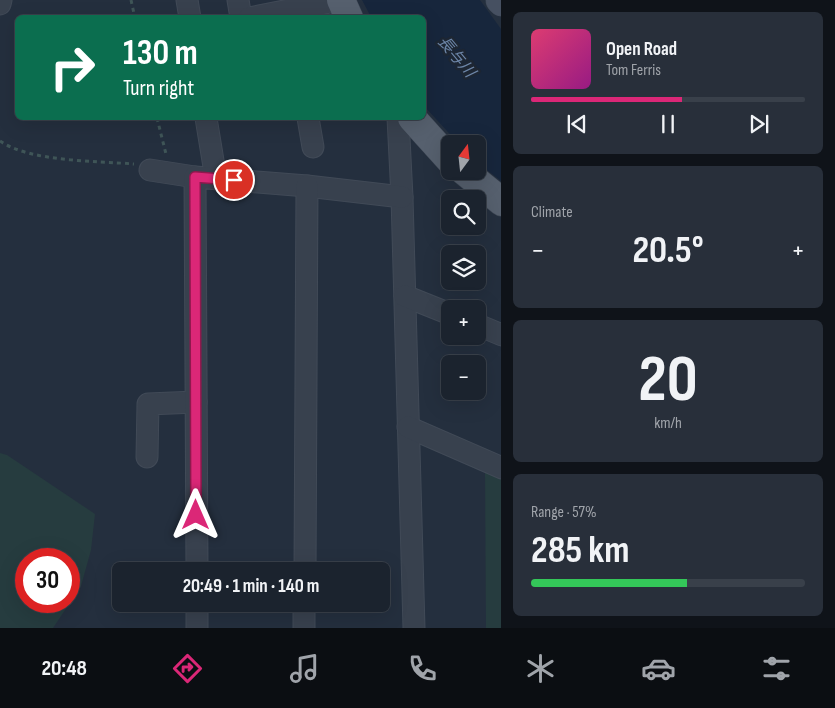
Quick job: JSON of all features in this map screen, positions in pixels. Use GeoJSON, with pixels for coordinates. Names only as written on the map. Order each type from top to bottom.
{"type":"FeatureCollection","features":[{"type":"Feature","properties":{"kind":"main road"},"geometry":{"type":"LineString","coordinates":[[340,0],[348,15]]}},
{"type":"Feature","properties":{"kind":"main road"},"geometry":{"type":"LineString","coordinates":[[414,120],[441,150]]}},
{"type":"Feature","properties":{"kind":"main road"},"geometry":{"type":"LineString","coordinates":[[475,180],[501,202]]}},
{"type":"Feature","properties":{"kind":"street"},"geometry":{"type":"LineString","coordinates":[[0,4],[1,0]]}},
{"type":"Feature","properties":{"kind":"street"},"geometry":{"type":"LineString","coordinates":[[187,0],[190,15]]}},
{"type":"Feature","properties":{"kind":"street"},"geometry":{"type":"LineString","coordinates":[[238,0],[240,15]]}},
{"type":"Feature","properties":{"kind":"street"},"geometry":{"type":"LineString","coordinates":[[291,14],[340,0]]}},
{"type":"Feature","properties":{"kind":"street"},"geometry":{"type":"LineString","coordinates":[[206,120],[216,179]]}},
{"type":"Feature","properties":{"kind":"street"},"geometry":{"type":"LineString","coordinates":[[308,120],[313,147]]}},
{"type":"Feature","properties":{"kind":"street"},"geometry":{"type":"LineString","coordinates":[[398,120],[414,628]]}},
{"type":"Feature","properties":{"kind":"street"},"geometry":{"type":"LineString","coordinates":[[160,172],[402,197]]}},
{"type":"Feature","properties":{"kind":"street"},"geometry":{"type":"LineString","coordinates":[[195,177],[197,562]]}},
{"type":"Feature","properties":{"kind":"street"},"geometry":{"type":"LineString","coordinates":[[305,562],[307,186]]}},
{"type":"Feature","properties":{"kind":"street"},"geometry":{"type":"LineString","coordinates":[[405,296],[441,310]]}},
{"type":"Feature","properties":{"kind":"street"},"geometry":{"type":"LineString","coordinates":[[486,329],[501,335]]}},
{"type":"Feature","properties":{"kind":"street"},"geometry":{"type":"LineString","coordinates":[[147,458],[148,404],[196,402]]}},
{"type":"Feature","properties":{"kind":"street"},"geometry":{"type":"LineString","coordinates":[[408,427],[501,468]]}},
{"type":"Feature","properties":{"kind":"street"},"geometry":{"type":"LineString","coordinates":[[197,612],[197,628]]}},
{"type":"Feature","properties":{"kind":"street"},"geometry":{"type":"LineString","coordinates":[[304,612],[304,628]]}},
{"type":"Feature","properties":{"kind":"path"},"geometry":{"type":"LineString","coordinates":[[131,0],[134,15]]}},
{"type":"Feature","properties":{"kind":"path"},"geometry":{"type":"LineString","coordinates":[[0,141],[28,152],[65,160],[140,164],[160,172],[157,120]]}},
{"type":"Feature","properties":{"kind":"green space"},"geometry":{"type":"Polygon","coordinates":[[[0,453],[7,455],[95,514],[91,550],[80,588],[80,548],[15,548],[15,613],[63,613],[53,628],[0,628],[0,453]]]}},
{"type":"Feature","properties":{"kind":"green space"},"geometry":{"type":"Polygon","coordinates":[[[489,469],[501,475],[501,628],[486,628],[485,473],[489,469]]]}},
{"type":"Feature","properties":{"kind":"water","name":"長与川"},"geometry":{"type":"Polygon","coordinates":[[[362,0],[480,0],[501,29],[501,181],[486,169],[486,135],[451,135],[426,108],[426,15],[370,15],[362,0]]]}},
{"type":"Feature","properties":{"kind":"route"},"geometry":{"type":"LineString","coordinates":[[196,515],[195,177],[234,180]]}}]}
